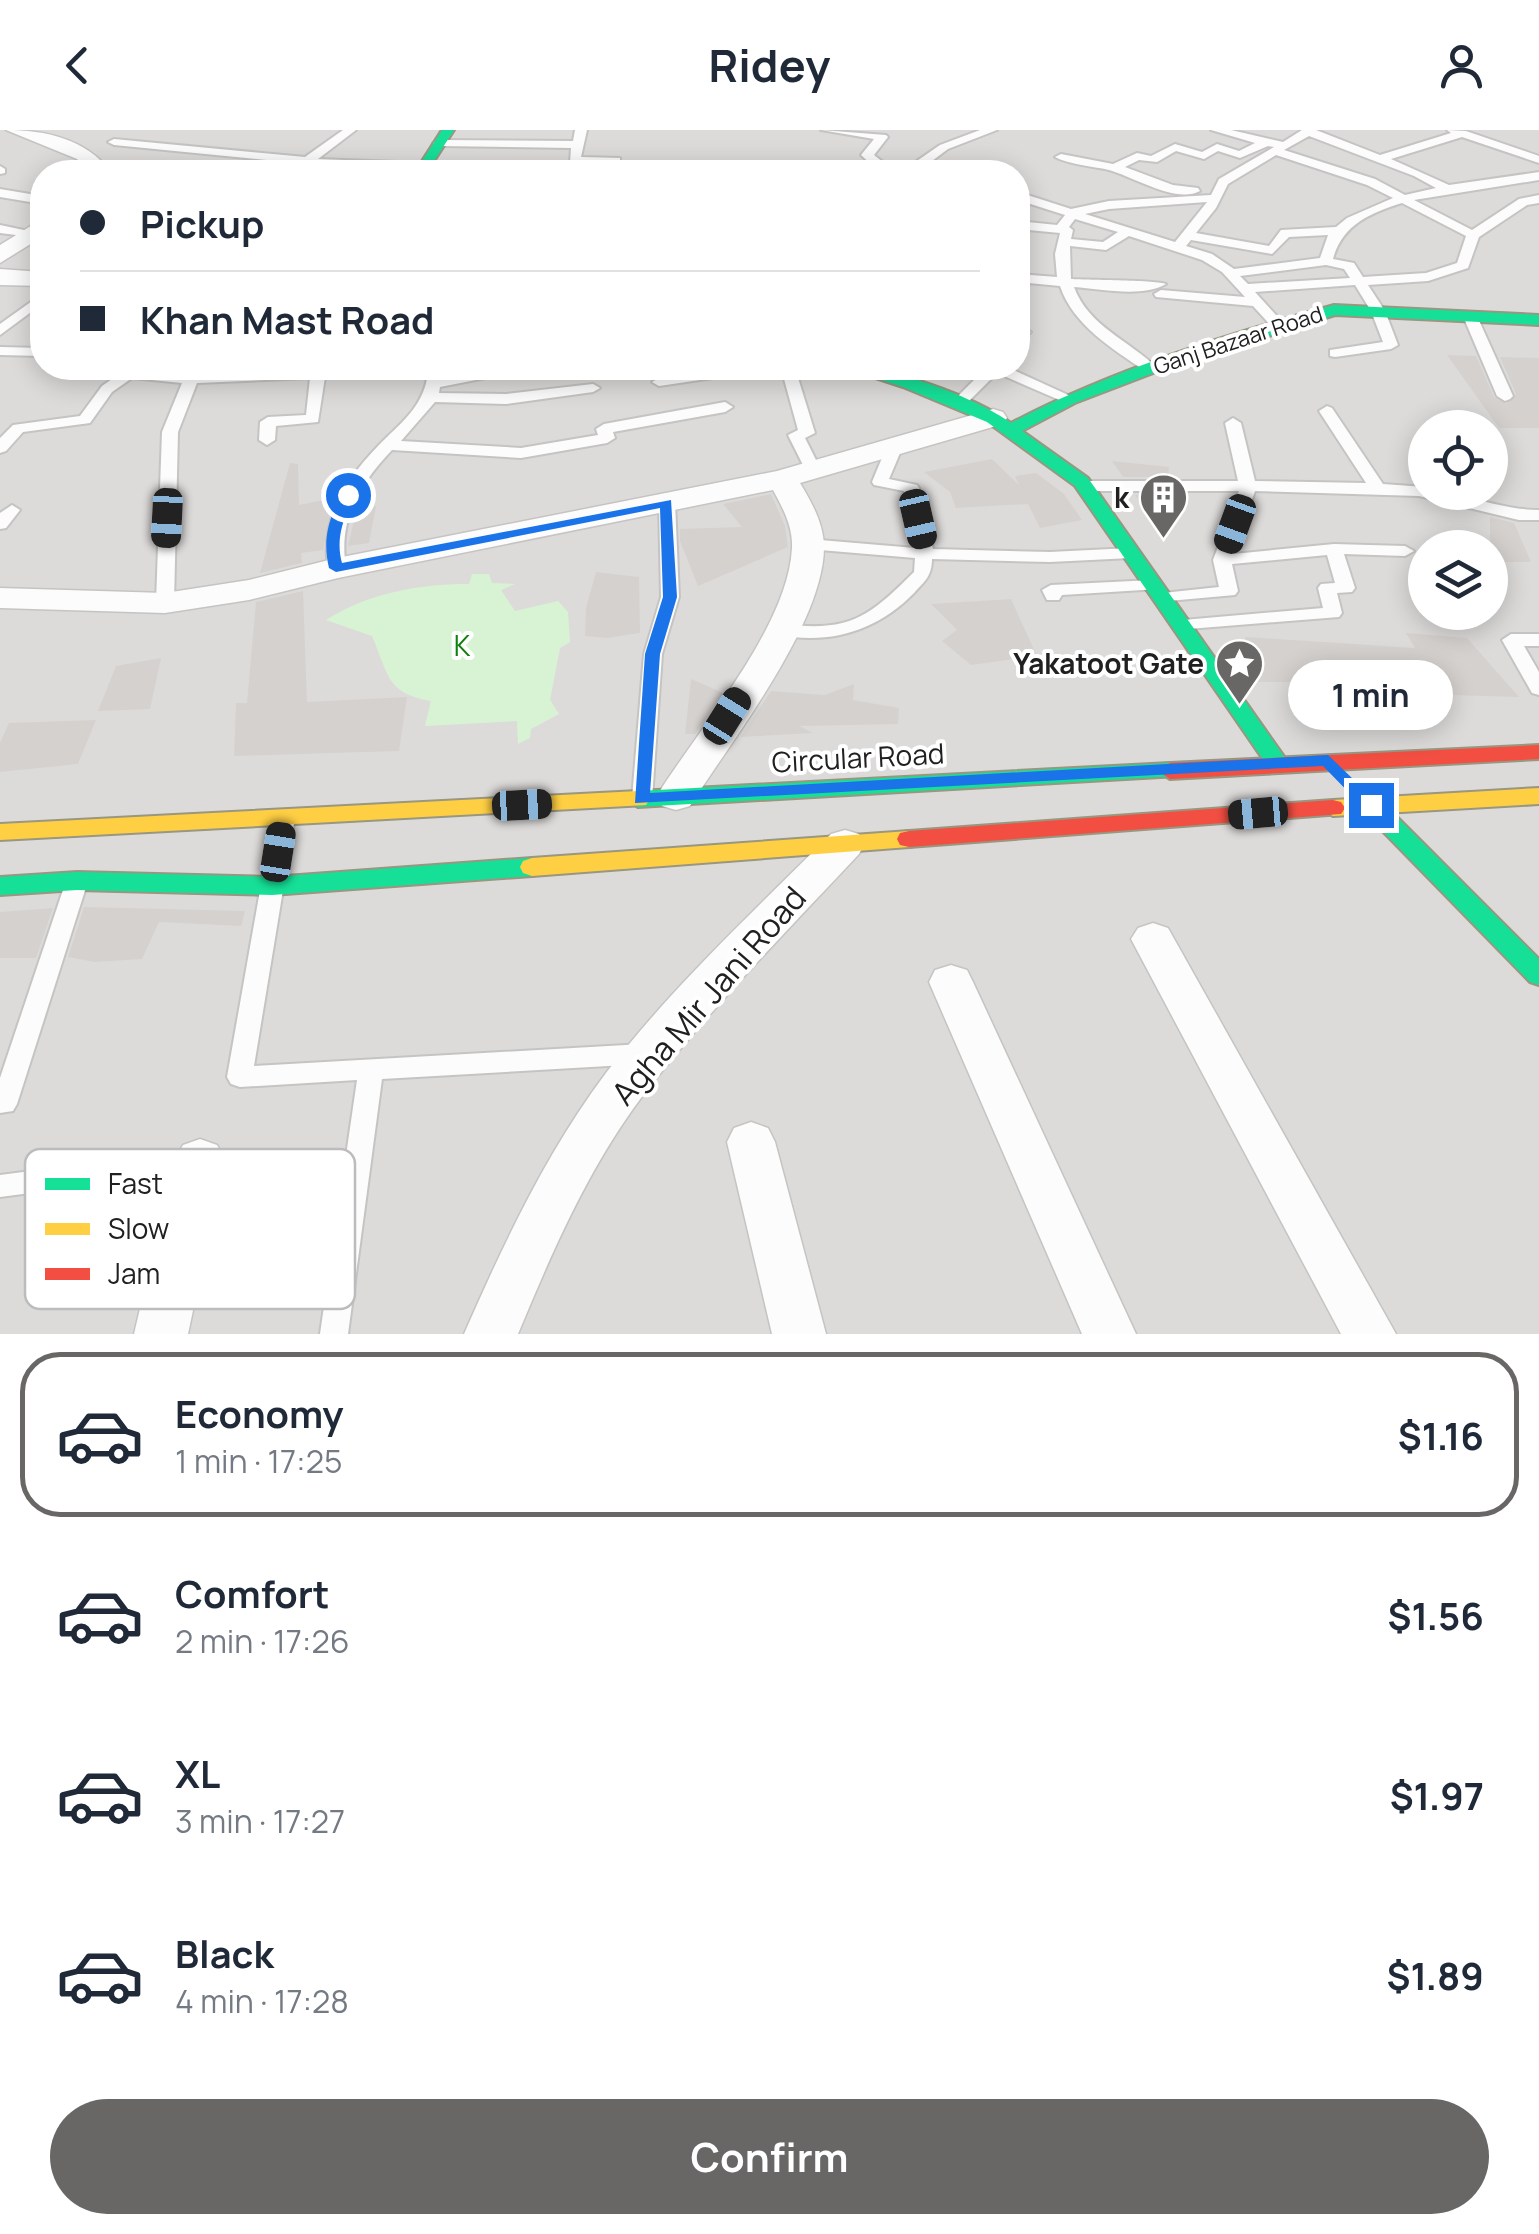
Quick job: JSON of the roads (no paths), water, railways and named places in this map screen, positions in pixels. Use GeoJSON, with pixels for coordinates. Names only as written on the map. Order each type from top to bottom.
{"type":"FeatureCollection","features":[{"type":"Feature","properties":{"kind":"main road"},"geometry":{"type":"LineString","coordinates":[[428,160],[444,136]]}},
{"type":"Feature","properties":{"kind":"main road","name":"Ganj Bazaar Road"},"geometry":{"type":"LineString","coordinates":[[1002,424],[1150,368],[1334,310],[1539,320]]}},
{"type":"Feature","properties":{"kind":"main road"},"geometry":{"type":"LineString","coordinates":[[889,380],[959,403],[1002,424],[1085,486],[1277,763]]}},
{"type":"Feature","properties":{"kind":"main road","name":"Circular Road"},"geometry":{"type":"LineString","coordinates":[[0,832],[1539,752]]}},
{"type":"Feature","properties":{"kind":"main road"},"geometry":{"type":"LineString","coordinates":[[1328,760],[1539,975]]}},
{"type":"Feature","properties":{"kind":"main road","name":"Agha Mir Jani Road"},"geometry":{"type":"LineString","coordinates":[[864,825],[901,786]]}},
{"type":"Feature","properties":{"kind":"main road"},"geometry":{"type":"LineString","coordinates":[[0,886],[77,881],[272,886],[864,825],[1539,796]]}},
{"type":"Feature","properties":{"kind":"street"},"geometry":{"type":"LineString","coordinates":[[16,130],[66,145],[86,160]]}},
{"type":"Feature","properties":{"kind":"street"},"geometry":{"type":"LineString","coordinates":[[2,274],[30,240]]}},
{"type":"Feature","properties":{"kind":"street"},"geometry":{"type":"LineString","coordinates":[[2,274],[30,277]]}},
{"type":"Feature","properties":{"kind":"street"},"geometry":{"type":"LineString","coordinates":[[0,598],[165,602],[249,590],[336,568],[798,475],[895,446],[1002,424]]}},
{"type":"Feature","properties":{"kind":"street"},"geometry":{"type":"LineString","coordinates":[[659,798],[782,630],[806,578],[808,544],[798,475]]}},
{"type":"Feature","properties":{"kind":"street","name":"Agha Mir Jani Road"},"geometry":{"type":"LineString","coordinates":[[491,1334],[540,1218],[623,1087],[728,965],[864,825]]}},
{"type":"Feature","properties":{"kind":"street"},"geometry":{"type":"LineString","coordinates":[[1153,939],[1369,1334]]}},
{"type":"Feature","properties":{"kind":"street"},"geometry":{"type":"LineString","coordinates":[[951,982],[1109,1334]]}},
{"type":"Feature","properties":{"kind":"street"},"geometry":{"type":"LineString","coordinates":[[751,1142],[798,1334]]}},
{"type":"Feature","properties":{"kind":"street"},"geometry":{"type":"LineString","coordinates":[[161,1334],[167,1309]]}},
{"type":"Feature","properties":{"kind":"lane"},"geometry":{"type":"LineString","coordinates":[[99,160],[122,130]]}},
{"type":"Feature","properties":{"kind":"lane"},"geometry":{"type":"LineString","coordinates":[[309,160],[350,130]]}},
{"type":"Feature","properties":{"kind":"lane"},"geometry":{"type":"LineString","coordinates":[[574,160],[581,130]]}},
{"type":"Feature","properties":{"kind":"lane"},"geometry":{"type":"LineString","coordinates":[[827,130],[882,136],[868,156],[873,160]]}},
{"type":"Feature","properties":{"kind":"lane"},"geometry":{"type":"LineString","coordinates":[[925,160],[944,147],[986,130]]}},
{"type":"Feature","properties":{"kind":"lane"},"geometry":{"type":"LineString","coordinates":[[1217,130],[1275,146],[1371,182],[1474,236]]}},
{"type":"Feature","properties":{"kind":"lane"},"geometry":{"type":"LineString","coordinates":[[1115,168],[1137,156],[1152,160],[1175,147],[1204,156],[1217,148],[1240,155],[1309,131],[1418,172],[1452,190]]}},
{"type":"Feature","properties":{"kind":"lane"},"geometry":{"type":"LineString","coordinates":[[1378,159],[1457,132],[1539,160]]}},
{"type":"Feature","properties":{"kind":"lane"},"geometry":{"type":"LineString","coordinates":[[444,136],[580,145]]}},
{"type":"Feature","properties":{"kind":"lane"},"geometry":{"type":"LineString","coordinates":[[114,142],[298,160]]}},
{"type":"Feature","properties":{"kind":"lane"},"geometry":{"type":"LineString","coordinates":[[1184,241],[1223,182],[1275,146]]}},
{"type":"Feature","properties":{"kind":"lane"},"geometry":{"type":"LineString","coordinates":[[1061,157],[1115,168],[1171,188],[1215,196]]}},
{"type":"Feature","properties":{"kind":"lane"},"geometry":{"type":"LineString","coordinates":[[1326,261],[1328,244],[1359,212],[1404,199],[1539,176]]}},
{"type":"Feature","properties":{"kind":"lane"},"geometry":{"type":"LineString","coordinates":[[0,193],[30,198]]}},
{"type":"Feature","properties":{"kind":"lane"},"geometry":{"type":"LineString","coordinates":[[1074,212],[1109,205],[1215,196]]}},
{"type":"Feature","properties":{"kind":"lane"},"geometry":{"type":"LineString","coordinates":[[1030,199],[1128,231],[1184,241],[1272,250],[1285,233],[1338,231]]}},
{"type":"Feature","properties":{"kind":"lane"},"geometry":{"type":"LineString","coordinates":[[1246,288],[1428,277],[1463,265],[1474,236],[1523,202],[1539,199]]}},
{"type":"Feature","properties":{"kind":"lane"},"geometry":{"type":"LineString","coordinates":[[1074,212],[1062,235],[1058,263],[1064,283],[1075,305],[1098,329],[1150,368]]}},
{"type":"Feature","properties":{"kind":"lane"},"geometry":{"type":"LineString","coordinates":[[1030,227],[1106,246],[1128,231]]}},
{"type":"Feature","properties":{"kind":"lane"},"geometry":{"type":"LineString","coordinates":[[0,228],[30,230]]}},
{"type":"Feature","properties":{"kind":"lane"},"geometry":{"type":"LineString","coordinates":[[1184,241],[1232,273],[1279,326]]}},
{"type":"Feature","properties":{"kind":"lane"},"geometry":{"type":"LineString","coordinates":[[1232,273],[1326,261],[1349,266],[1378,311],[1391,346],[1335,353]]}},
{"type":"Feature","properties":{"kind":"lane"},"geometry":{"type":"LineString","coordinates":[[1030,279],[1160,289],[1257,302]]}},
{"type":"Feature","properties":{"kind":"lane"},"geometry":{"type":"LineString","coordinates":[[1,332],[30,308]]}},
{"type":"Feature","properties":{"kind":"lane"},"geometry":{"type":"LineString","coordinates":[[1470,316],[1506,396]]}},
{"type":"Feature","properties":{"kind":"lane"},"geometry":{"type":"LineString","coordinates":[[0,351],[30,352]]}},
{"type":"Feature","properties":{"kind":"lane"},"geometry":{"type":"LineString","coordinates":[[0,448],[18,428],[85,420],[106,388],[119,380]]}},
{"type":"Feature","properties":{"kind":"lane"},"geometry":{"type":"LineString","coordinates":[[165,602],[170,432],[190,380]]}},
{"type":"Feature","properties":{"kind":"lane"},"geometry":{"type":"LineString","coordinates":[[267,440],[268,422],[313,420],[317,380]]}},
{"type":"Feature","properties":{"kind":"lane"},"geometry":{"type":"LineString","coordinates":[[336,568],[332,551],[339,508],[389,445],[421,416],[434,380]]}},
{"type":"Feature","properties":{"kind":"lane"},"geometry":{"type":"LineString","coordinates":[[432,390],[470,380]]}},
{"type":"Feature","properties":{"kind":"lane"},"geometry":{"type":"LineString","coordinates":[[658,382],[672,380]]}},
{"type":"Feature","properties":{"kind":"lane"},"geometry":{"type":"LineString","coordinates":[[792,380],[808,433],[796,435],[798,475]]}},
{"type":"Feature","properties":{"kind":"lane"},"geometry":{"type":"LineString","coordinates":[[959,403],[983,380]]}},
{"type":"Feature","properties":{"kind":"lane"},"geometry":{"type":"LineString","coordinates":[[1024,380],[1068,399]]}},
{"type":"Feature","properties":{"kind":"lane"},"geometry":{"type":"LineString","coordinates":[[432,390],[506,398],[592,388]]}},
{"type":"Feature","properties":{"kind":"lane"},"geometry":{"type":"LineString","coordinates":[[389,445],[541,452],[607,438],[604,429],[726,407]]}},
{"type":"Feature","properties":{"kind":"lane"},"geometry":{"type":"LineString","coordinates":[[1327,411],[1378,489]]}},
{"type":"Feature","properties":{"kind":"lane"},"geometry":{"type":"LineString","coordinates":[[1053,596],[1052,590],[1229,591],[1222,560],[1248,488],[1233,423]]}},
{"type":"Feature","properties":{"kind":"lane"},"geometry":{"type":"LineString","coordinates":[[782,630],[835,630],[876,618],[923,573],[924,556],[911,488],[880,482],[895,446]]}},
{"type":"Feature","properties":{"kind":"lane"},"geometry":{"type":"LineString","coordinates":[[1085,486],[1378,489],[1419,492],[1539,515]]}},
{"type":"Feature","properties":{"kind":"lane"},"geometry":{"type":"LineString","coordinates":[[659,798],[653,654],[670,597],[666,502]]}},
{"type":"Feature","properties":{"kind":"lane"},"geometry":{"type":"LineString","coordinates":[[808,544],[924,556],[1062,559],[1131,553]]}},
{"type":"Feature","properties":{"kind":"lane"},"geometry":{"type":"LineString","coordinates":[[1222,560],[1334,550],[1405,552]]}},
{"type":"Feature","properties":{"kind":"lane"},"geometry":{"type":"LineString","coordinates":[[1182,626],[1333,613],[1327,588],[1346,588],[1334,550]]}},
{"type":"Feature","properties":{"kind":"lane"},"geometry":{"type":"LineString","coordinates":[[1539,640],[1511,640],[1539,688]]}},
{"type":"Feature","properties":{"kind":"lane"},"geometry":{"type":"LineString","coordinates":[[284,817],[240,1078],[652,1053]]}},
{"type":"Feature","properties":{"kind":"lane"},"geometry":{"type":"LineString","coordinates":[[4,1104],[77,881]]}},
{"type":"Feature","properties":{"kind":"lane"},"geometry":{"type":"LineString","coordinates":[[355,1188],[372,1070]]}},
{"type":"Feature","properties":{"kind":"lane"},"geometry":{"type":"LineString","coordinates":[[0,1186],[25,1183]]}},
{"type":"Feature","properties":{"kind":"lane"},"geometry":{"type":"LineString","coordinates":[[334,1334],[338,1309]]}},
{"type":"Feature","properties":{"kind":"place","name":"k"},"geometry":{"type":"Point","coordinates":[1164,540]}},
{"type":"Feature","properties":{"kind":"place","name":"Yakatoot Gate"},"geometry":{"type":"Point","coordinates":[1239,706]}},
{"type":"Feature","properties":{"kind":"park label","name":"K"},"geometry":{"type":"Point","coordinates":[462,646]}}]}
